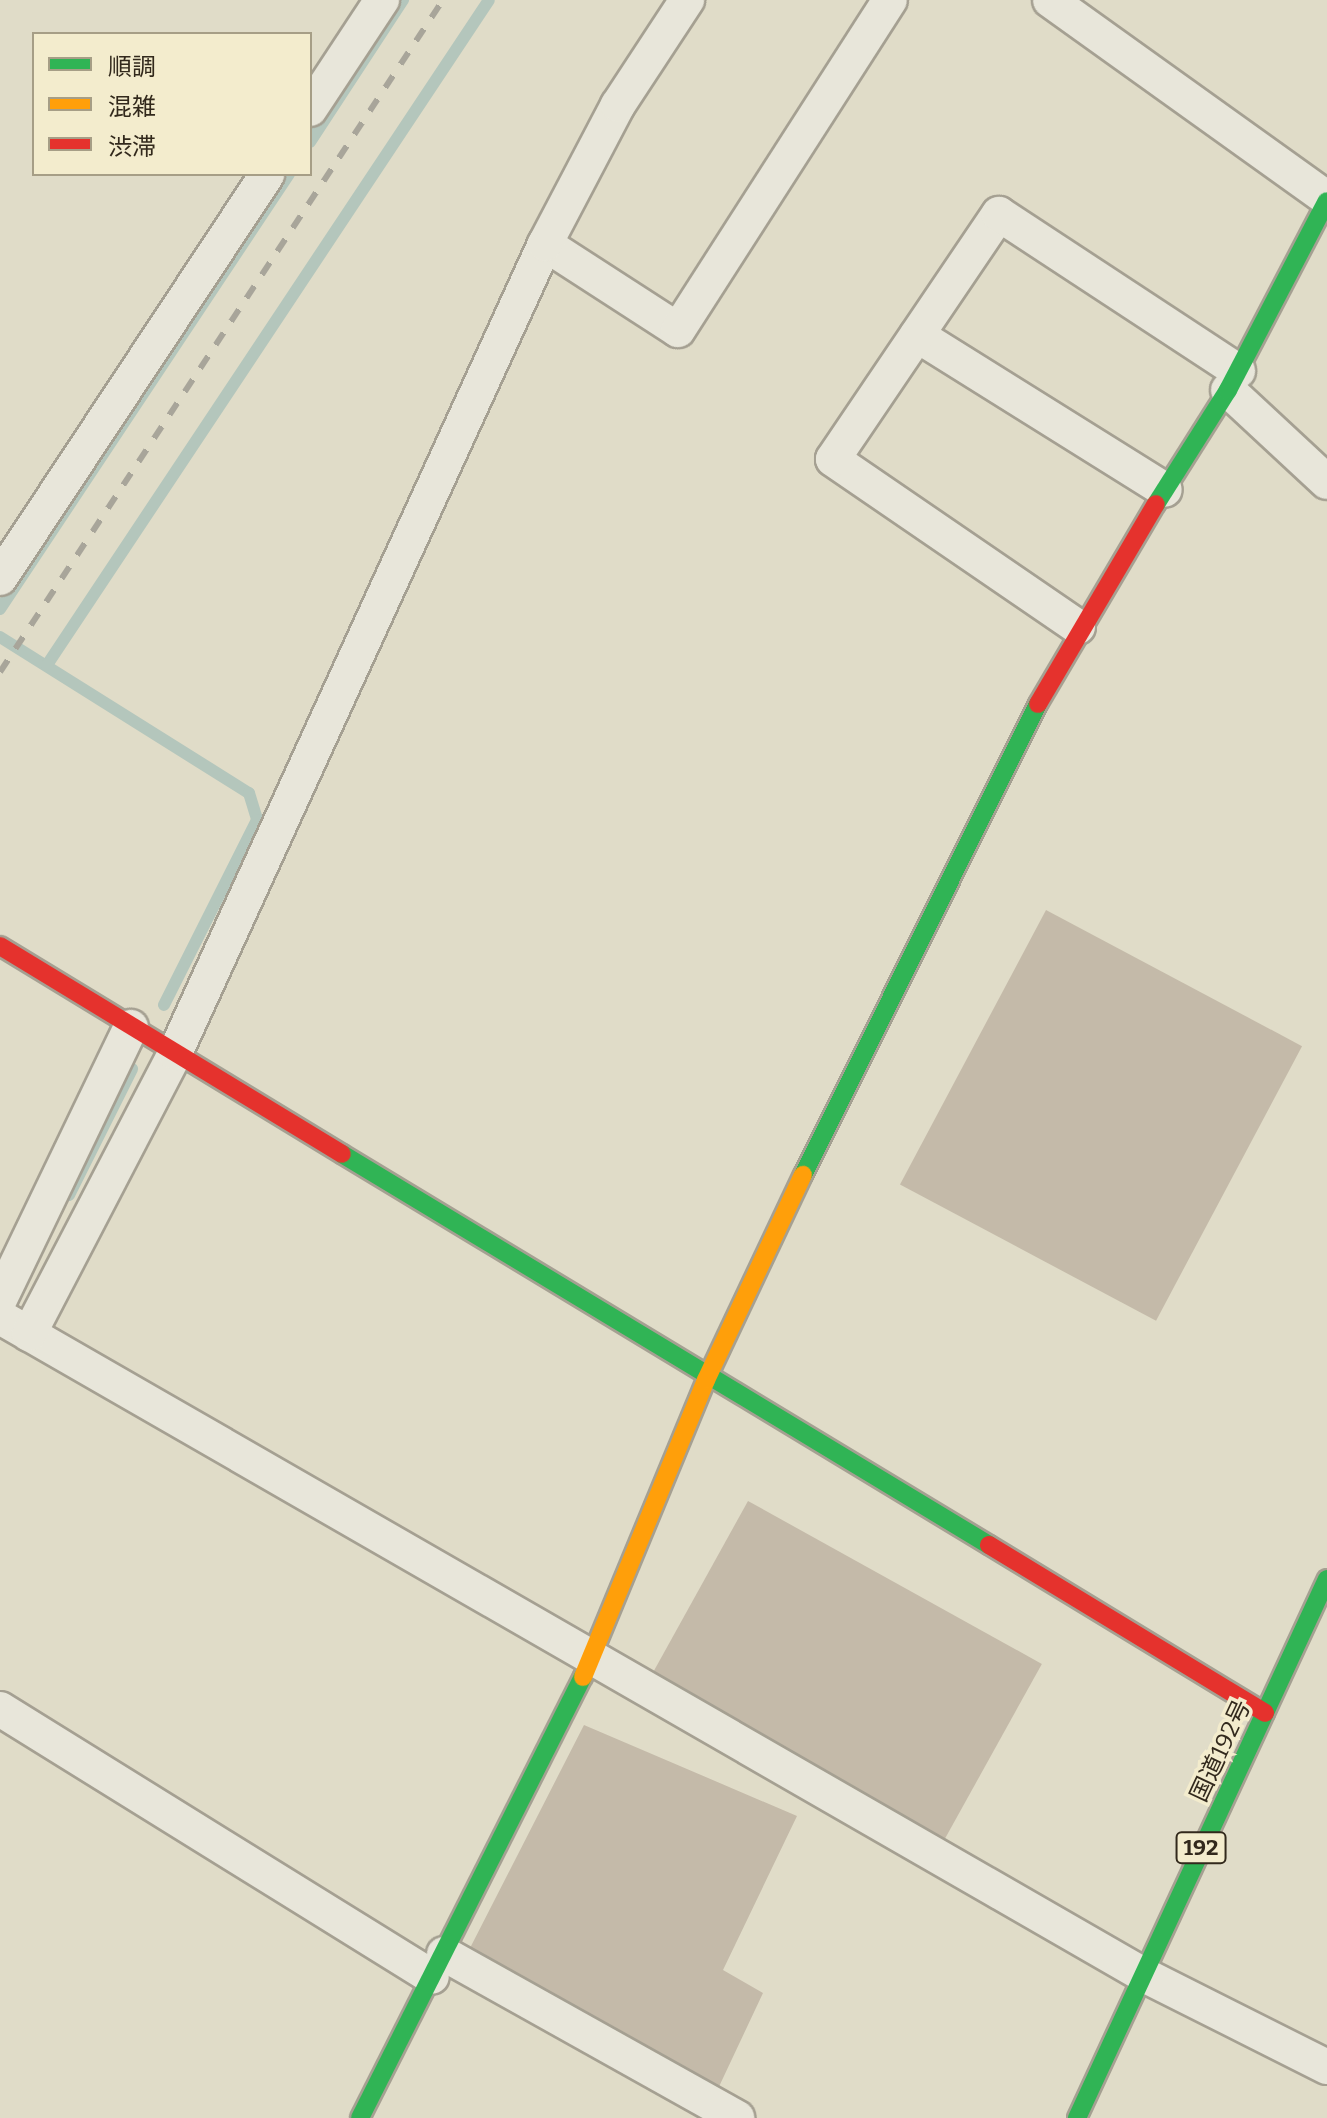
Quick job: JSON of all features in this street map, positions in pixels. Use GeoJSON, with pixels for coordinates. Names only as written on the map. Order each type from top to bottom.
{"type":"FeatureCollection","features":[{"type":"Feature","properties":{"kind":"main road"},"geometry":{"type":"LineString","coordinates":[[360,2118],[591,1661],[706,1380],[910,950],[1078,627],[1233,381],[1327,199]]}},
{"type":"Feature","properties":{"kind":"main road"},"geometry":{"type":"LineString","coordinates":[[0,946],[706,1380],[1265,1713]]}},
{"type":"Feature","properties":{"kind":"main road","name":"国道192号"},"geometry":{"type":"LineString","coordinates":[[1077,2118],[1326,1585]]}},
{"type":"Feature","properties":{"kind":"street"},"geometry":{"type":"LineString","coordinates":[[312,106],[382,0]]}},
{"type":"Feature","properties":{"kind":"street"},"geometry":{"type":"LineString","coordinates":[[29,1334],[175,1053],[545,244],[618,105],[687,0]]}},
{"type":"Feature","properties":{"kind":"street"},"geometry":{"type":"LineString","coordinates":[[545,244],[678,330],[890,0]]}},
{"type":"Feature","properties":{"kind":"street"},"geometry":{"type":"LineString","coordinates":[[1050,0],[1327,199]]}},
{"type":"Feature","properties":{"kind":"street"},"geometry":{"type":"LineString","coordinates":[[0,578],[266,176]]}},
{"type":"Feature","properties":{"kind":"street"},"geometry":{"type":"LineString","coordinates":[[1078,627],[833,459],[999,214],[1233,381],[1327,482]]}},
{"type":"Feature","properties":{"kind":"street"},"geometry":{"type":"LineString","coordinates":[[917,335],[1165,490]]}},
{"type":"Feature","properties":{"kind":"street"},"geometry":{"type":"LineString","coordinates":[[0,1299],[131,1027]]}},
{"type":"Feature","properties":{"kind":"street"},"geometry":{"type":"LineString","coordinates":[[0,1317],[591,1661],[1142,1974],[1327,2067]]}},
{"type":"Feature","properties":{"kind":"street"},"geometry":{"type":"LineString","coordinates":[[0,1709],[438,1966],[737,2118]]}},
{"type":"Feature","properties":{"kind":"building"},"geometry":{"type":"Polygon","coordinates":[[[1046,910],[1302,1046],[1156,1321],[900,1185],[1046,910]]]}},
{"type":"Feature","properties":{"kind":"building"},"geometry":{"type":"Polygon","coordinates":[[[748,1501],[1042,1664],[945,1839],[651,1676],[748,1501]]]}},
{"type":"Feature","properties":{"kind":"building"},"geometry":{"type":"Polygon","coordinates":[[[584,1725],[797,1816],[723,1970],[763,1993],[716,2093],[469,1950],[584,1725]]]}},
{"type":"Feature","properties":{"kind":"waterway"},"geometry":{"type":"LineString","coordinates":[[312,139],[403,0]]}},
{"type":"Feature","properties":{"kind":"waterway"},"geometry":{"type":"LineString","coordinates":[[47,665],[489,0]]}},
{"type":"Feature","properties":{"kind":"waterway"},"geometry":{"type":"LineString","coordinates":[[0,609],[288,176]]}},
{"type":"Feature","properties":{"kind":"waterway"},"geometry":{"type":"LineString","coordinates":[[0,637],[249,793],[257,820],[164,1005]]}},
{"type":"Feature","properties":{"kind":"waterway"},"geometry":{"type":"LineString","coordinates":[[69,1195],[132,1069]]}},
{"type":"Feature","properties":{"kind":"railway"},"geometry":{"type":"LineString","coordinates":[[0,672],[443,0]]}},
{"type":"Feature","properties":{"kind":"traffic: fast"},"geometry":{"type":"LineString","coordinates":[[1156,504],[1228,390],[1327,201]]}},
{"type":"Feature","properties":{"kind":"traffic: fast"},"geometry":{"type":"LineString","coordinates":[[803,1175],[1038,704]]}},
{"type":"Feature","properties":{"kind":"traffic: fast"},"geometry":{"type":"LineString","coordinates":[[342,1154],[989,1545]]}},
{"type":"Feature","properties":{"kind":"traffic: fast"},"geometry":{"type":"LineString","coordinates":[[1077,2118],[1327,1579]]}},
{"type":"Feature","properties":{"kind":"traffic: fast"},"geometry":{"type":"LineString","coordinates":[[360,2118],[583,1677]]}},
{"type":"Feature","properties":{"kind":"traffic: slow"},"geometry":{"type":"LineString","coordinates":[[583,1677],[706,1380],[803,1175]]}},
{"type":"Feature","properties":{"kind":"traffic: jam"},"geometry":{"type":"LineString","coordinates":[[1038,704],[1156,504]]}},
{"type":"Feature","properties":{"kind":"traffic: jam"},"geometry":{"type":"LineString","coordinates":[[0,946],[342,1154]]}},
{"type":"Feature","properties":{"kind":"traffic: jam"},"geometry":{"type":"LineString","coordinates":[[989,1545],[1265,1713]]}}]}
